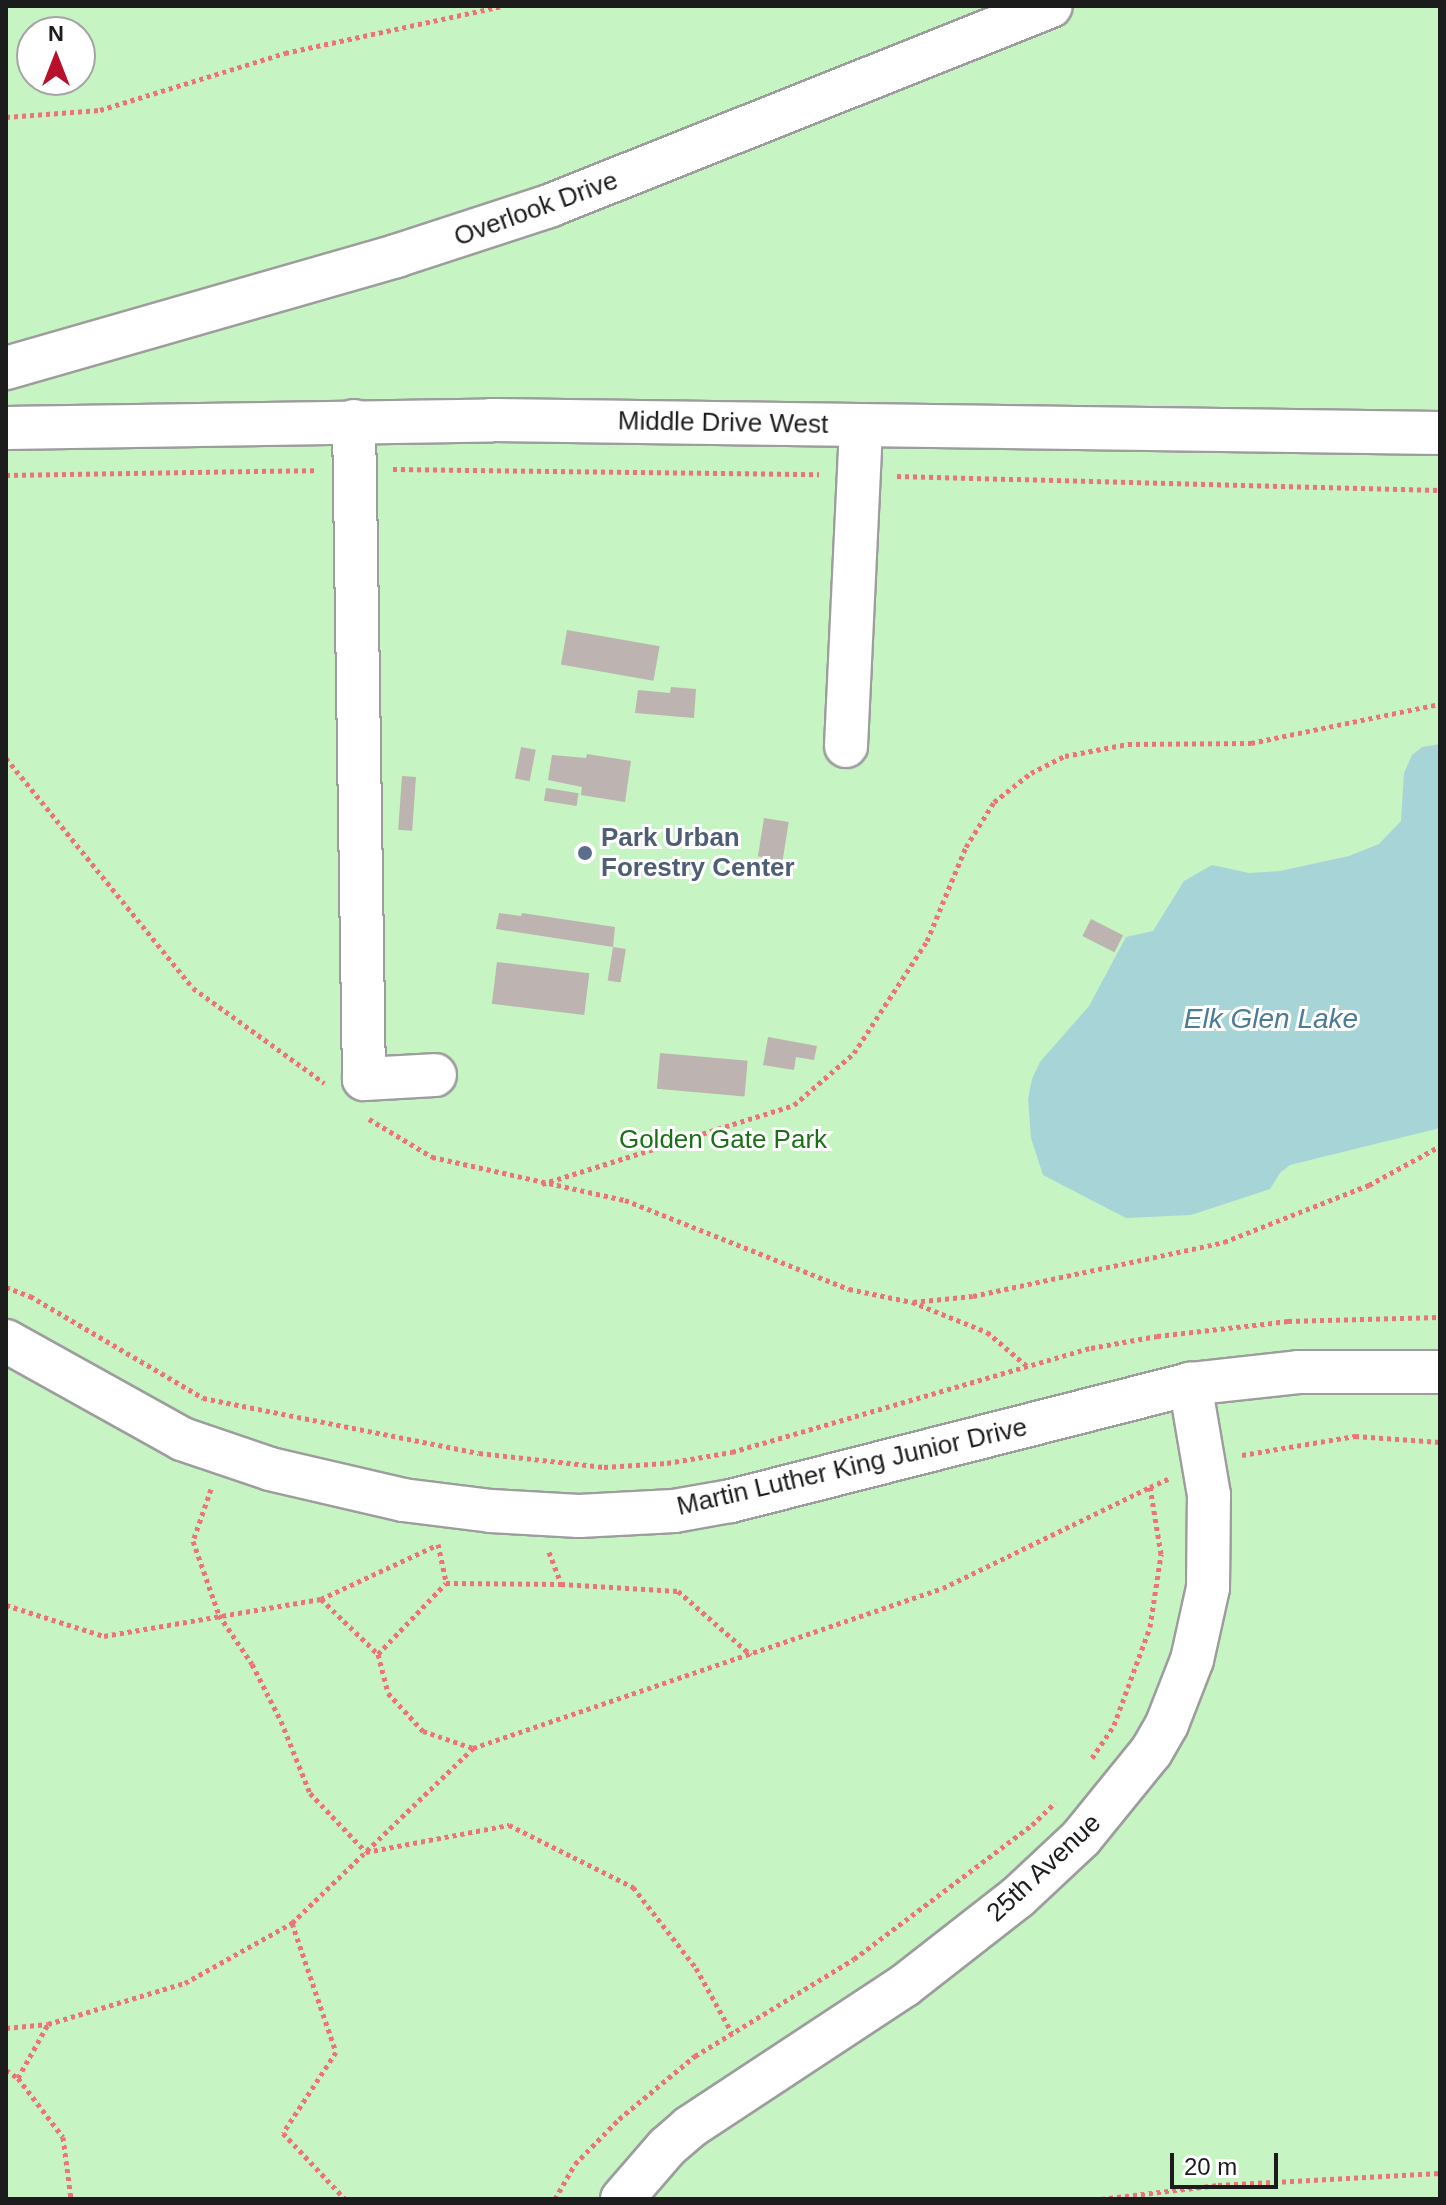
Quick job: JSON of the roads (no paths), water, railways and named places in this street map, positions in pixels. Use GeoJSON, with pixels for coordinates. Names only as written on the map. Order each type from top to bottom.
{"type":"FeatureCollection","features":[{"type":"Feature","properties":{"kind":"street","name":"Overlook Drive"},"geometry":{"type":"LineString","coordinates":[[6,368],[351,270],[549,206],[1051,6]]}},
{"type":"Feature","properties":{"kind":"street","name":"Middle Drive West"},"geometry":{"type":"LineString","coordinates":[[6,428],[354,421],[1440,433]]}},
{"type":"Feature","properties":{"kind":"street"},"geometry":{"type":"LineString","coordinates":[[354,421],[364,1079],[435,1075]]}},
{"type":"Feature","properties":{"kind":"street"},"geometry":{"type":"LineString","coordinates":[[846,746],[861,425]]}},
{"type":"Feature","properties":{"kind":"street","name":"Martin Luther King Junior Drive"},"geometry":{"type":"LineString","coordinates":[[6,1341],[137,1416],[223,1454],[361,1492],[443,1525],[674,1511],[805,1484],[1190,1384],[1298,1372],[1440,1372]]}},
{"type":"Feature","properties":{"kind":"street","name":"25th Avenue"},"geometry":{"type":"LineString","coordinates":[[622,2199],[667,2147],[718,2106],[904,1986],[980,1928],[1052,1867],[1128,1783],[1167,1724],[1192,1660],[1202,1624],[1210,1556],[1206,1462],[1190,1384]]}},
{"type":"Feature","properties":{"kind":"water","name":"Elk Glen Lake"},"geometry":{"type":"Polygon","coordinates":[[[1440,744],[1440,1128],[1290,1165],[1280,1173],[1270,1189],[1191,1215],[1126,1218],[1043,1175],[1031,1138],[1028,1099],[1032,1079],[1040,1062],[1089,1006],[1126,937],[1153,931],[1184,881],[1212,865],[1249,873],[1280,871],[1349,856],[1379,844],[1401,821],[1404,773],[1412,755],[1422,747],[1440,744]]]}},
{"type":"Feature","properties":{"kind":"place","name":"Park Urban Forestry Center"},"geometry":{"type":"Point","coordinates":[585,853]}},
{"type":"Feature","properties":{"kind":"park label","name":"Golden Gate Park"},"geometry":{"type":"Point","coordinates":[723,1140]}}]}
